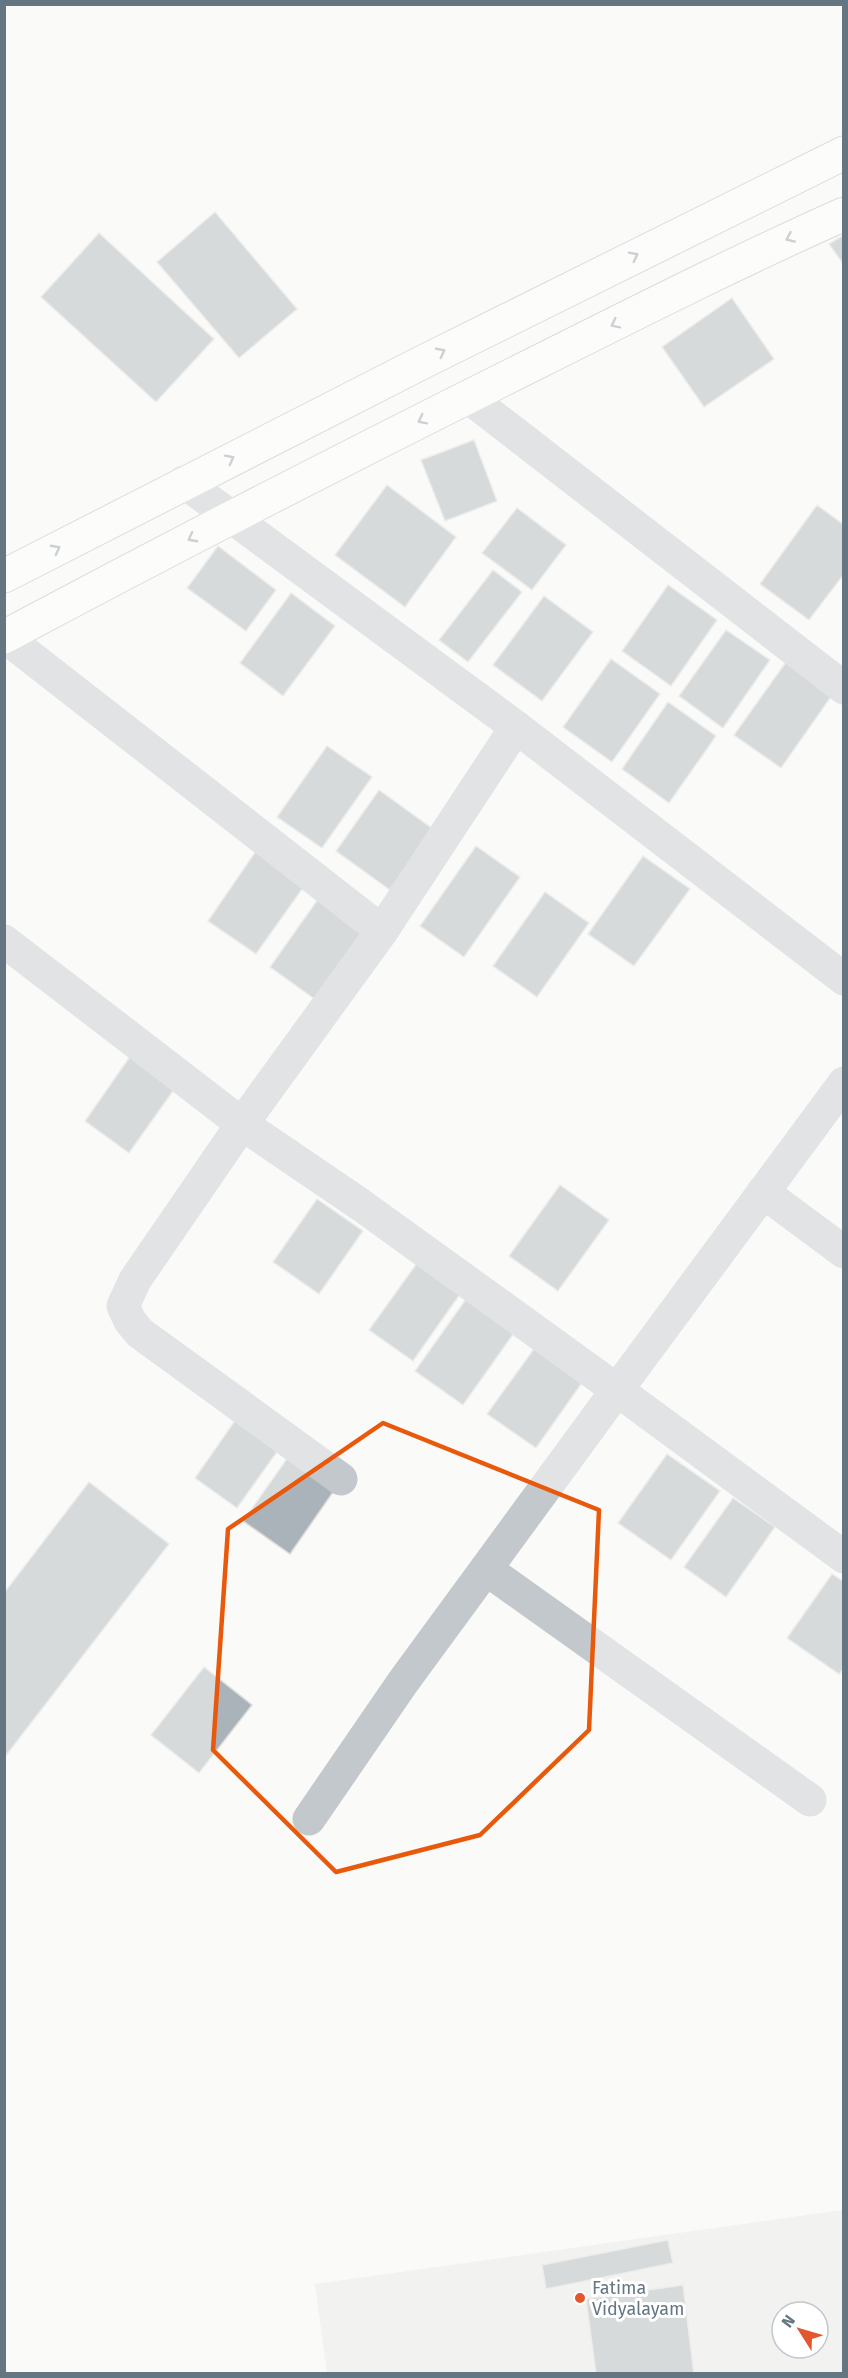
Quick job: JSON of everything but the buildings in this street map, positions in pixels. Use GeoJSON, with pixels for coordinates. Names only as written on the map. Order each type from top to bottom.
{"type":"FeatureCollection","features":[{"type":"Feature","properties":{"kind":"main road"},"geometry":{"type":"LineString","coordinates":[[4,576],[184,483],[843,153]]}},
{"type":"Feature","properties":{"kind":"main road"},"geometry":{"type":"LineString","coordinates":[[5,637],[231,517],[468,397],[760,252],[843,214]]}},
{"type":"Feature","properties":{"kind":"street"},"geometry":{"type":"LineString","coordinates":[[468,397],[843,688]]}},
{"type":"Feature","properties":{"kind":"street"},"geometry":{"type":"LineString","coordinates":[[184,483],[516,728],[843,979]]}},
{"type":"Feature","properties":{"kind":"street"},"geometry":{"type":"LineString","coordinates":[[5,637],[382,931]]}},
{"type":"Feature","properties":{"kind":"street"},"geometry":{"type":"LineString","coordinates":[[341,1479],[140,1333],[130,1321],[123,1306],[135,1280],[242,1124],[382,931],[516,728]]}},
{"type":"Feature","properties":{"kind":"street"},"geometry":{"type":"LineString","coordinates":[[4,940],[242,1124],[361,1205],[843,1557]]}},
{"type":"Feature","properties":{"kind":"street"},"geometry":{"type":"LineString","coordinates":[[309,1819],[404,1682],[843,1083]]}},
{"type":"Feature","properties":{"kind":"street"},"geometry":{"type":"LineString","coordinates":[[763,1192],[843,1252]]}},
{"type":"Feature","properties":{"kind":"street"},"geometry":{"type":"LineString","coordinates":[[486,1569],[810,1800]]}},
{"type":"Feature","properties":{"kind":"highlighted area"},"geometry":{"type":"Polygon","coordinates":[[[383,1423],[599,1510],[589,1730],[480,1835],[336,1872],[213,1750],[228,1529],[383,1423]]]}},
{"type":"Feature","properties":{"kind":"shaded area","name":"Fatima Vidyalayam"},"geometry":{"type":"Polygon","coordinates":[[[843,2210],[843,2373],[327,2373],[315,2284],[843,2210]]]}},
{"type":"Feature","properties":{"kind":"place","name":"Fatima Vidyalayam"},"geometry":{"type":"Point","coordinates":[580,2298]}}]}
